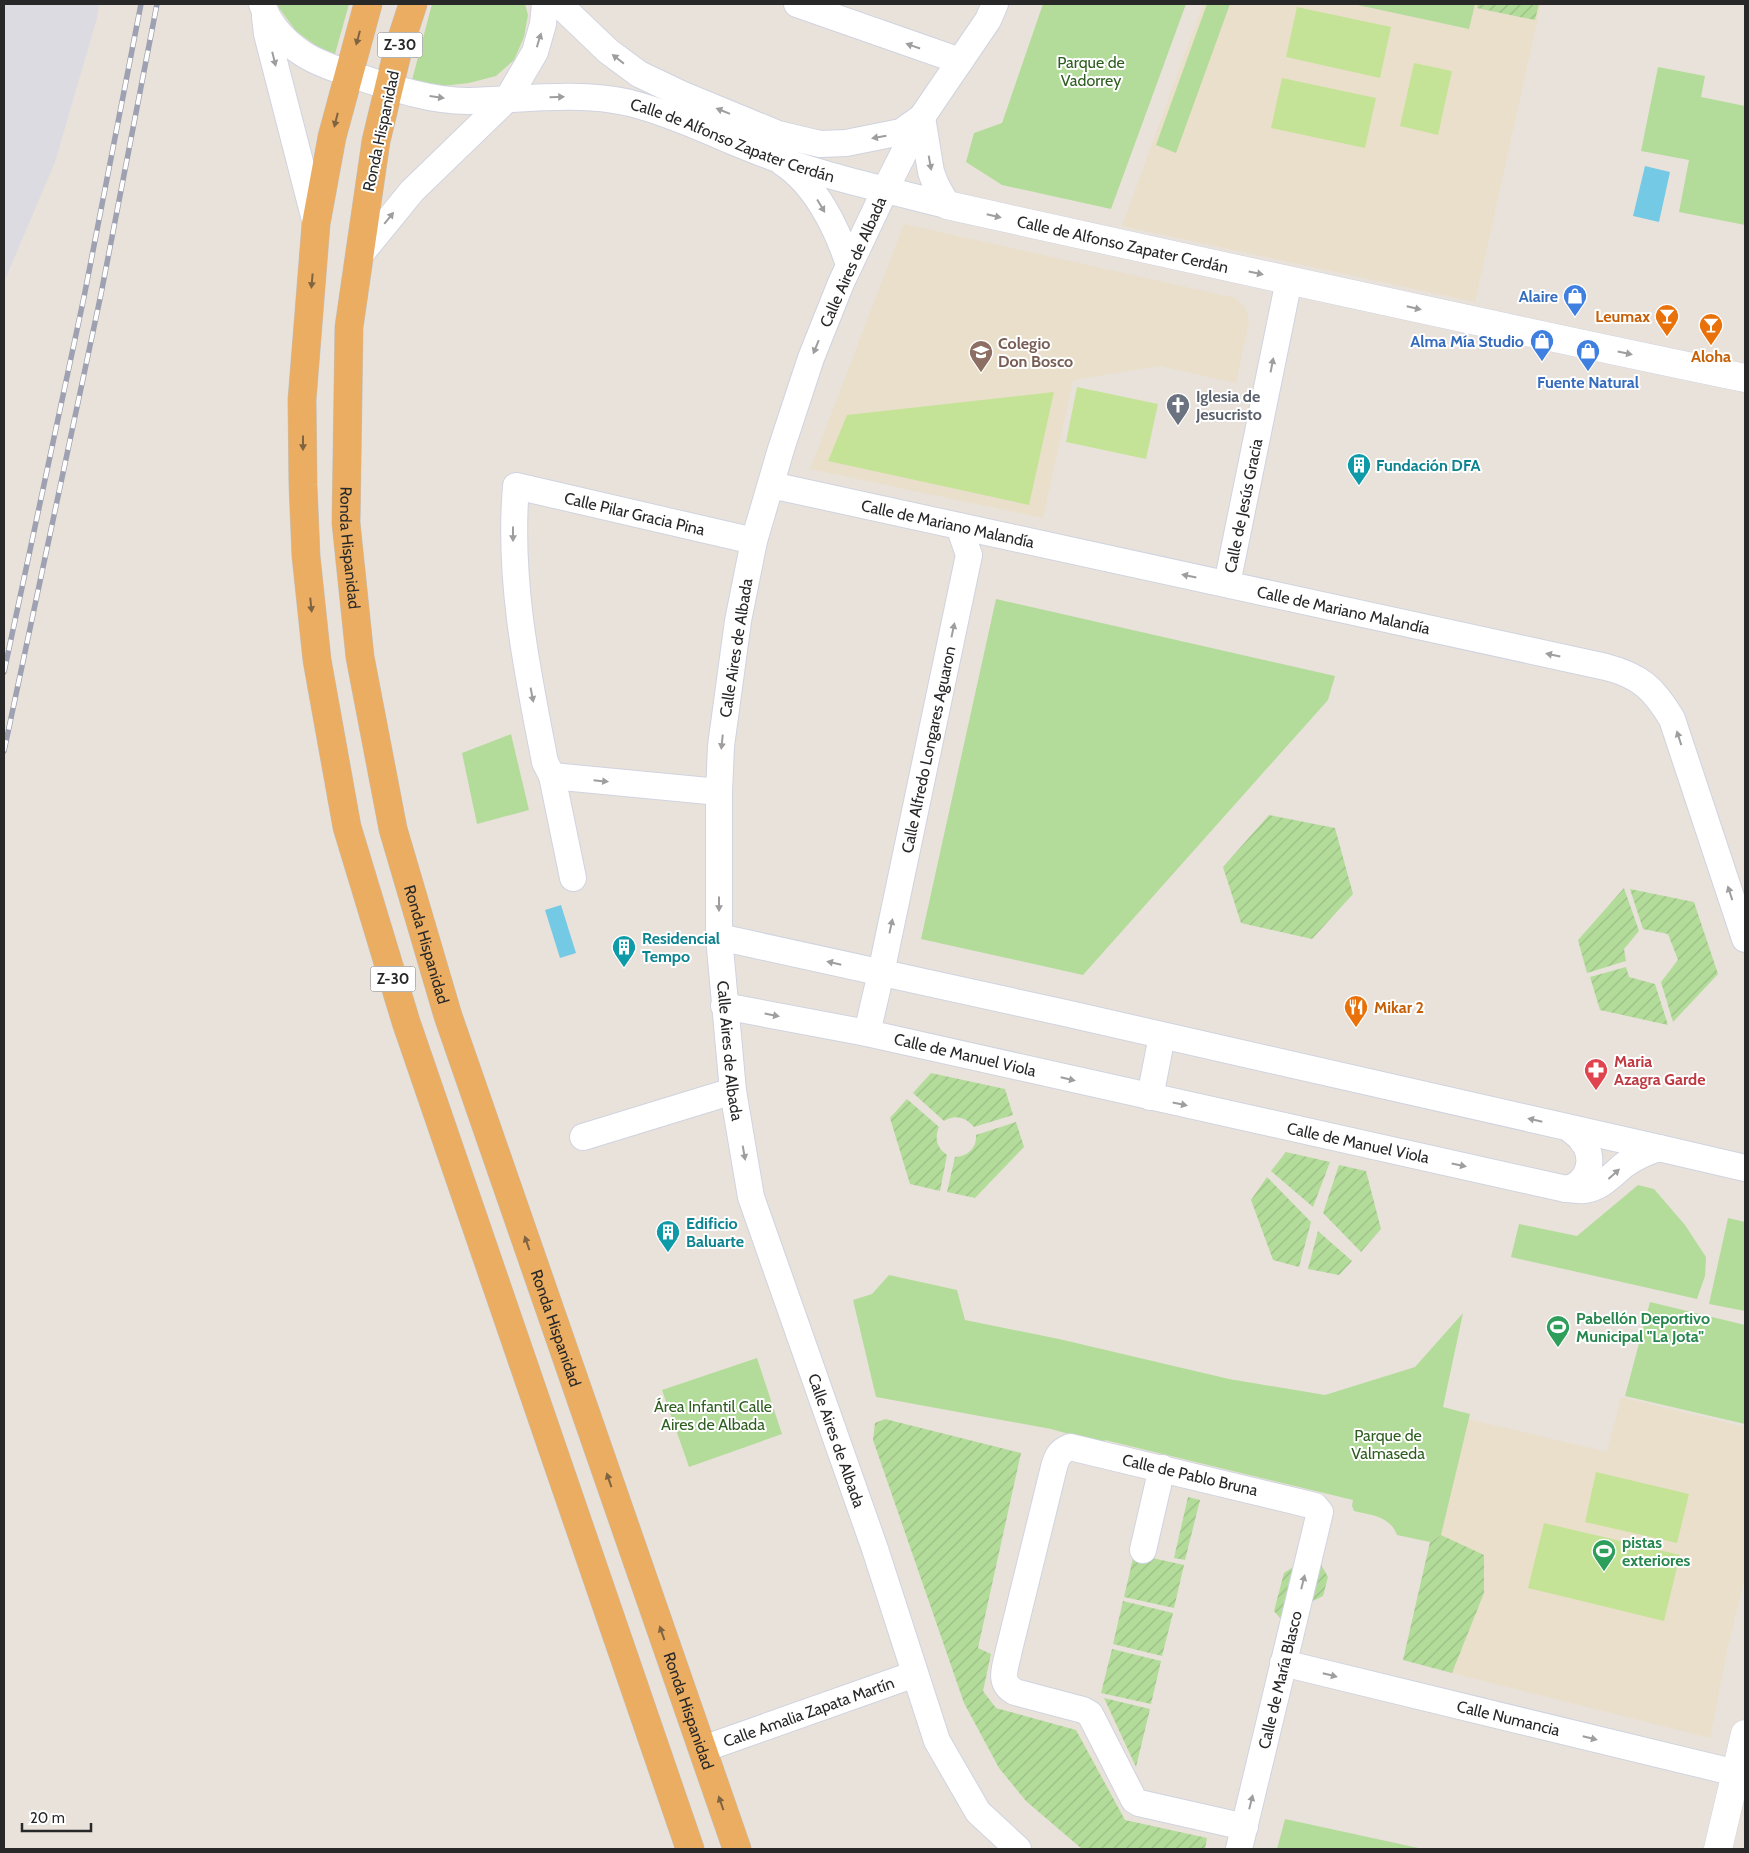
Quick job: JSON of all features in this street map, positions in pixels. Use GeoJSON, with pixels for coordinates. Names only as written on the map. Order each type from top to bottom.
{"type":"FeatureCollection","features":[{"type":"Feature","properties":{"kind":"highway","name":"Z-30"},"geometry":{"type":"LineString","coordinates":[[368,4],[332,137],[316,224],[302,400],[306,556],[317,660],[347,827],[406,1022],[690,1849]]}},
{"type":"Feature","properties":{"kind":"highway","name":"Ronda Hispanidad"},"geometry":{"type":"LineString","coordinates":[[413,4],[398,50],[376,141],[349,327],[346,523],[360,657],[394,829],[448,1016],[737,1849]]}},
{"type":"Feature","properties":{"kind":"street"},"geometry":{"type":"LineString","coordinates":[[359,256],[412,190],[508,98],[535,52],[543,24],[545,4]]}},
{"type":"Feature","properties":{"kind":"street","name":"Calle de Alfonso Zapater Cerdán"},"geometry":{"type":"LineString","coordinates":[[559,4],[608,51],[639,74],[778,134],[820,144],[846,143],[901,132],[922,116]]}},
{"type":"Feature","properties":{"kind":"street"},"geometry":{"type":"LineString","coordinates":[[797,4],[960,61]]}},
{"type":"Feature","properties":{"kind":"street"},"geometry":{"type":"LineString","coordinates":[[947,205],[931,172],[922,116],[988,20],[995,4]]}},
{"type":"Feature","properties":{"kind":"street","name":"Calle de Alfonso Zapater Cerdán"},"geometry":{"type":"LineString","coordinates":[[264,8],[274,27],[302,54],[319,63],[348,73],[422,95],[459,100],[591,98],[628,103],[654,110],[776,158],[885,190],[1480,323],[1745,378]]}},
{"type":"Feature","properties":{"kind":"street"},"geometry":{"type":"LineString","coordinates":[[264,8],[267,34],[316,224]]}},
{"type":"Feature","properties":{"kind":"street","name":"Calle Aires de Albada"},"geometry":{"type":"LineString","coordinates":[[922,116],[849,265],[811,358],[780,449],[754,541],[738,621],[722,746],[719,792],[719,937],[732,1091],[752,1197],[875,1548],[937,1741],[978,1812],[1018,1849]]}},
{"type":"Feature","properties":{"kind":"street"},"geometry":{"type":"LineString","coordinates":[[776,158],[795,171],[821,204],[843,248],[849,265]]}},
{"type":"Feature","properties":{"kind":"street","name":"Calle de Jesús Gracia"},"geometry":{"type":"LineString","coordinates":[[1227,584],[1289,280]]}},
{"type":"Feature","properties":{"kind":"street","name":"Calle de Mariano Malandía"},"geometry":{"type":"LineString","coordinates":[[771,485],[1597,665],[1636,677],[1663,704],[1672,719],[1745,939]]}},
{"type":"Feature","properties":{"kind":"street","name":"Calle Pilar Gracia Pina"},"geometry":{"type":"LineString","coordinates":[[552,776],[545,762],[521,631],[516,588],[513,532],[516,486],[754,541]]}},
{"type":"Feature","properties":{"kind":"street","name":"Calle Alfredo Longares Aguaron"},"geometry":{"type":"LineString","coordinates":[[882,973],[969,555],[959,526]]}},
{"type":"Feature","properties":{"kind":"street"},"geometry":{"type":"LineString","coordinates":[[573,878],[552,776],[719,792]]}},
{"type":"Feature","properties":{"kind":"street"},"geometry":{"type":"LineString","coordinates":[[719,937],[1745,1168]]}},
{"type":"Feature","properties":{"kind":"street"},"geometry":{"type":"LineString","coordinates":[[867,1033],[882,973]]}},
{"type":"Feature","properties":{"kind":"street","name":"Calle de Manuel Viola"},"geometry":{"type":"LineString","coordinates":[[724,1006],[867,1033],[1566,1189],[1584,1190],[1596,1187],[1609,1180],[1634,1158],[1659,1148]]}},
{"type":"Feature","properties":{"kind":"street"},"geometry":{"type":"LineString","coordinates":[[1150,1097],[1162,1036]]}},
{"type":"Feature","properties":{"kind":"street"},"geometry":{"type":"LineString","coordinates":[[583,1137],[732,1091]]}},
{"type":"Feature","properties":{"kind":"street"},"geometry":{"type":"LineString","coordinates":[[1566,1189],[1573,1188],[1584,1180],[1590,1165],[1582,1139],[1569,1128]]}},
{"type":"Feature","properties":{"kind":"street","name":"Calle de Pablo Bruna"},"geometry":{"type":"LineString","coordinates":[[1242,1838],[1138,1803],[1134,1800],[1090,1714],[1083,1710],[1015,1692],[1006,1686],[1003,1677],[1054,1466],[1058,1455],[1063,1450],[1070,1447],[1162,1468],[1315,1506],[1320,1512]]}},
{"type":"Feature","properties":{"kind":"street"},"geometry":{"type":"LineString","coordinates":[[1143,1550],[1162,1468]]}},
{"type":"Feature","properties":{"kind":"street","name":"Calle de María Blasco"},"geometry":{"type":"LineString","coordinates":[[1242,1838],[1320,1512]]}},
{"type":"Feature","properties":{"kind":"street","name":"Calle Numancia"},"geometry":{"type":"LineString","coordinates":[[1283,1663],[1736,1773]]}},
{"type":"Feature","properties":{"kind":"street","name":"Calle Amalia Zapata Martín"},"geometry":{"type":"LineString","coordinates":[[703,1749],[915,1674]]}},
{"type":"Feature","properties":{"kind":"street"},"geometry":{"type":"LineString","coordinates":[[1718,1849],[1745,1734]]}},
{"type":"Feature","properties":{"kind":"shaded area"},"geometry":{"type":"Polygon","coordinates":[[[4,4],[99,4],[97,18],[55,162],[4,282],[4,4]]]}},
{"type":"Feature","properties":{"kind":"shaded area"},"geometry":{"type":"Polygon","coordinates":[[[1203,4],[1541,4],[1475,302],[1122,226],[1203,4]]]}},
{"type":"Feature","properties":{"kind":"shaded area","name":"Colegio Don Bosco"},"geometry":{"type":"Polygon","coordinates":[[[904,224],[1235,298],[1244,306],[1249,322],[1236,383],[1159,366],[1073,380],[1043,518],[810,469],[904,224]]]}},
{"type":"Feature","properties":{"kind":"shaded area"},"geometry":{"type":"Polygon","coordinates":[[[1621,1397],[1745,1427],[1745,1577],[1728,1646],[1710,1738],[1452,1673],[1484,1593],[1441,1535],[1468,1419],[1607,1452],[1621,1397]]]}},
{"type":"Feature","properties":{"kind":"green space"},"geometry":{"type":"Polygon","coordinates":[[[278,4],[349,4],[335,54],[319,48],[296,31],[278,4]]]}},
{"type":"Feature","properties":{"kind":"green space"},"geometry":{"type":"Polygon","coordinates":[[[432,4],[525,4],[528,15],[524,37],[514,60],[496,76],[469,83],[443,86],[412,80],[432,4]]]}},
{"type":"Feature","properties":{"kind":"green space","name":"Parque de Vadorrey"},"geometry":{"type":"Polygon","coordinates":[[[1043,4],[1186,4],[1111,209],[1002,185],[966,162],[974,133],[1002,123],[1043,4]]]}},
{"type":"Feature","properties":{"kind":"green space"},"geometry":{"type":"Polygon","coordinates":[[[1207,4],[1230,4],[1176,153],[1156,145],[1207,4]]]}},
{"type":"Feature","properties":{"kind":"green space"},"geometry":{"type":"Polygon","coordinates":[[[1353,4],[1475,4],[1469,29],[1353,4]]]}},
{"type":"Feature","properties":{"kind":"green space"},"geometry":{"type":"Polygon","coordinates":[[[1478,4],[1539,4],[1535,20],[1477,8],[1478,4]]]}},
{"type":"Feature","properties":{"kind":"green space"},"geometry":{"type":"Polygon","coordinates":[[[1297,7],[1391,27],[1380,78],[1286,57],[1297,7]]]}},
{"type":"Feature","properties":{"kind":"green space"},"geometry":{"type":"Polygon","coordinates":[[[1414,63],[1452,71],[1438,135],[1400,126],[1414,63]]]}},
{"type":"Feature","properties":{"kind":"green space"},"geometry":{"type":"Polygon","coordinates":[[[1658,67],[1705,76],[1701,97],[1745,106],[1745,225],[1679,212],[1689,160],[1641,151],[1658,67]]]}},
{"type":"Feature","properties":{"kind":"green space"},"geometry":{"type":"Polygon","coordinates":[[[1282,78],[1376,98],[1365,148],[1271,128],[1282,78]]]}},
{"type":"Feature","properties":{"kind":"green space"},"geometry":{"type":"Polygon","coordinates":[[[1077,387],[1158,404],[1146,459],[1066,442],[1077,387]]]}},
{"type":"Feature","properties":{"kind":"green space"},"geometry":{"type":"Polygon","coordinates":[[[1054,392],[1029,505],[828,461],[847,415],[1054,392]]]}},
{"type":"Feature","properties":{"kind":"green space"},"geometry":{"type":"Polygon","coordinates":[[[996,599],[1335,676],[1328,700],[1083,975],[921,939],[996,599]]]}},
{"type":"Feature","properties":{"kind":"green space"},"geometry":{"type":"Polygon","coordinates":[[[511,734],[529,810],[477,824],[462,753],[511,734]]]}},
{"type":"Feature","properties":{"kind":"green space"},"geometry":{"type":"Polygon","coordinates":[[[1269,815],[1335,828],[1353,894],[1312,939],[1241,923],[1223,867],[1269,815]]]}},
{"type":"Feature","properties":{"kind":"green space"},"geometry":{"type":"Polygon","coordinates":[[[1624,888],[1639,931],[1624,949],[1626,961],[1587,973],[1578,940],[1624,888]]]}},
{"type":"Feature","properties":{"kind":"green space"},"geometry":{"type":"Polygon","coordinates":[[[1630,889],[1694,902],[1718,974],[1673,1022],[1661,982],[1678,960],[1668,934],[1643,929],[1630,889]]]}},
{"type":"Feature","properties":{"kind":"green space"},"geometry":{"type":"Polygon","coordinates":[[[1626,967],[1629,977],[1655,984],[1668,1025],[1600,1010],[1590,977],[1626,967]]]}},
{"type":"Feature","properties":{"kind":"green space"},"geometry":{"type":"Polygon","coordinates":[[[931,1073],[1005,1089],[1013,1115],[974,1127],[964,1119],[956,1117],[944,1121],[913,1093],[931,1073]]]}},
{"type":"Feature","properties":{"kind":"green space"},"geometry":{"type":"Polygon","coordinates":[[[907,1099],[939,1127],[937,1143],[947,1155],[940,1191],[910,1184],[890,1118],[907,1099]]]}},
{"type":"Feature","properties":{"kind":"green space"},"geometry":{"type":"Polygon","coordinates":[[[1016,1122],[1024,1147],[975,1198],[947,1192],[955,1157],[964,1155],[971,1150],[975,1144],[976,1135],[1016,1122]]]}},
{"type":"Feature","properties":{"kind":"green space"},"geometry":{"type":"Polygon","coordinates":[[[1286,1152],[1330,1162],[1313,1207],[1271,1171],[1286,1152]]]}},
{"type":"Feature","properties":{"kind":"green space"},"geometry":{"type":"Polygon","coordinates":[[[1339,1165],[1366,1171],[1381,1229],[1361,1252],[1323,1213],[1339,1165]]]}},
{"type":"Feature","properties":{"kind":"green space"},"geometry":{"type":"Polygon","coordinates":[[[1267,1177],[1311,1222],[1299,1267],[1273,1260],[1251,1200],[1267,1177]]]}},
{"type":"Feature","properties":{"kind":"green space"},"geometry":{"type":"Polygon","coordinates":[[[1638,1185],[1654,1189],[1685,1225],[1706,1257],[1705,1276],[1697,1299],[1511,1257],[1519,1224],[1577,1236],[1638,1185]]]}},
{"type":"Feature","properties":{"kind":"green space"},"geometry":{"type":"Polygon","coordinates":[[[1728,1218],[1745,1222],[1745,1311],[1709,1304],[1728,1218]]]}},
{"type":"Feature","properties":{"kind":"green space"},"geometry":{"type":"Polygon","coordinates":[[[1318,1231],[1352,1261],[1339,1275],[1308,1269],[1318,1231]]]}},
{"type":"Feature","properties":{"kind":"green space","name":"Parque de Valmaseda"},"geometry":{"type":"Polygon","coordinates":[[[889,1275],[957,1290],[965,1320],[1059,1339],[1229,1379],[1325,1395],[1415,1367],[1463,1313],[1443,1407],[1470,1414],[1441,1535],[1430,1542],[1397,1535],[1385,1520],[1354,1511],[1352,1506],[1353,1500],[1105,1440],[1104,1442],[1051,1429],[876,1397],[853,1300],[872,1294],[889,1275]]]}},
{"type":"Feature","properties":{"kind":"green space"},"geometry":{"type":"Polygon","coordinates":[[[1650,1302],[1745,1325],[1745,1424],[1625,1396],[1650,1302]]]}},
{"type":"Feature","properties":{"kind":"green space","name":"Área Infantil Calle Aires de Albada"},"geometry":{"type":"Polygon","coordinates":[[[757,1358],[782,1434],[689,1467],[662,1390],[757,1358]]]}},
{"type":"Feature","properties":{"kind":"green space"},"geometry":{"type":"Polygon","coordinates":[[[885,1419],[1021,1453],[978,1648],[991,1654],[983,1691],[996,1708],[1076,1730],[1125,1820],[1207,1838],[1205,1849],[1082,1849],[1026,1801],[999,1768],[964,1703],[873,1440],[875,1423],[885,1419]]]}},
{"type":"Feature","properties":{"kind":"green space"},"geometry":{"type":"Polygon","coordinates":[[[1596,1472],[1689,1494],[1677,1543],[1585,1522],[1596,1472]]]}},
{"type":"Feature","properties":{"kind":"green space"},"geometry":{"type":"Polygon","coordinates":[[[1188,1497],[1200,1500],[1185,1560],[1174,1558],[1188,1497]]]}},
{"type":"Feature","properties":{"kind":"green space","name":"pistas exteriores"},"geometry":{"type":"Polygon","coordinates":[[[1544,1523],[1680,1555],[1664,1621],[1528,1588],[1544,1523]]]}},
{"type":"Feature","properties":{"kind":"green space"},"geometry":{"type":"Polygon","coordinates":[[[1441,1535],[1484,1555],[1484,1593],[1452,1673],[1403,1660],[1430,1542],[1441,1535]]]}},
{"type":"Feature","properties":{"kind":"green space"},"geometry":{"type":"Polygon","coordinates":[[[1134,1554],[1184,1565],[1174,1608],[1124,1597],[1134,1554]]]}},
{"type":"Feature","properties":{"kind":"green space"},"geometry":{"type":"Polygon","coordinates":[[[1299,1563],[1284,1623],[1274,1611],[1284,1573],[1299,1563]]]}},
{"type":"Feature","properties":{"kind":"green space"},"geometry":{"type":"Polygon","coordinates":[[[1320,1563],[1328,1577],[1323,1596],[1309,1603],[1320,1563]]]}},
{"type":"Feature","properties":{"kind":"green space"},"geometry":{"type":"Polygon","coordinates":[[[1123,1601],[1173,1613],[1162,1656],[1113,1644],[1123,1601]]]}},
{"type":"Feature","properties":{"kind":"green space"},"geometry":{"type":"Polygon","coordinates":[[[1112,1649],[1161,1661],[1151,1704],[1101,1693],[1112,1649]]]}},
{"type":"Feature","properties":{"kind":"green space"},"geometry":{"type":"Polygon","coordinates":[[[1104,1698],[1150,1709],[1136,1767],[1104,1698]]]}},
{"type":"Feature","properties":{"kind":"green space"},"geometry":{"type":"Polygon","coordinates":[[[1285,1819],[1423,1849],[1277,1849],[1285,1819]]]}},
{"type":"Feature","properties":{"kind":"water"},"geometry":{"type":"Polygon","coordinates":[[[1645,166],[1670,172],[1659,222],[1633,216],[1645,166]]]}},
{"type":"Feature","properties":{"kind":"water"},"geometry":{"type":"Polygon","coordinates":[[[561,905],[576,953],[560,958],[545,910],[561,905]]]}},
{"type":"Feature","properties":{"kind":"railway"},"geometry":{"type":"LineString","coordinates":[[4,672],[84,297],[141,4]]}},
{"type":"Feature","properties":{"kind":"railway"},"geometry":{"type":"LineString","coordinates":[[4,751],[101,294],[157,4]]}},
{"type":"Feature","properties":{"kind":"place","name":"Alaire"},"geometry":{"type":"Point","coordinates":[1575,317]}},
{"type":"Feature","properties":{"kind":"place","name":"Leumax"},"geometry":{"type":"Point","coordinates":[1667,337]}},
{"type":"Feature","properties":{"kind":"place","name":"Aloha"},"geometry":{"type":"Point","coordinates":[1711,346]}},
{"type":"Feature","properties":{"kind":"place","name":"Alma Mía Studio"},"geometry":{"type":"Point","coordinates":[1542,362]}},
{"type":"Feature","properties":{"kind":"place","name":"Fuente Natural"},"geometry":{"type":"Point","coordinates":[1588,372]}},
{"type":"Feature","properties":{"kind":"place","name":"Colegio Don Bosco"},"geometry":{"type":"Point","coordinates":[981,373]}},
{"type":"Feature","properties":{"kind":"place","name":"Iglesia de Jesucristo"},"geometry":{"type":"Point","coordinates":[1178,426]}},
{"type":"Feature","properties":{"kind":"place","name":"Fundación DFA"},"geometry":{"type":"Point","coordinates":[1359,486]}},
{"type":"Feature","properties":{"kind":"place","name":"Residencial Tempo"},"geometry":{"type":"Point","coordinates":[624,968]}},
{"type":"Feature","properties":{"kind":"place","name":"Mikar 2"},"geometry":{"type":"Point","coordinates":[1356,1028]}},
{"type":"Feature","properties":{"kind":"place","name":"Maria Azagra Garde"},"geometry":{"type":"Point","coordinates":[1596,1091]}},
{"type":"Feature","properties":{"kind":"place","name":"Edificio Baluarte"},"geometry":{"type":"Point","coordinates":[668,1253]}},
{"type":"Feature","properties":{"kind":"place","name":"Pabellón Deportivo Municipal \"La Jota\""},"geometry":{"type":"Point","coordinates":[1558,1348]}},
{"type":"Feature","properties":{"kind":"place","name":"pistas exteriores"},"geometry":{"type":"Point","coordinates":[1604,1572]}}]}
